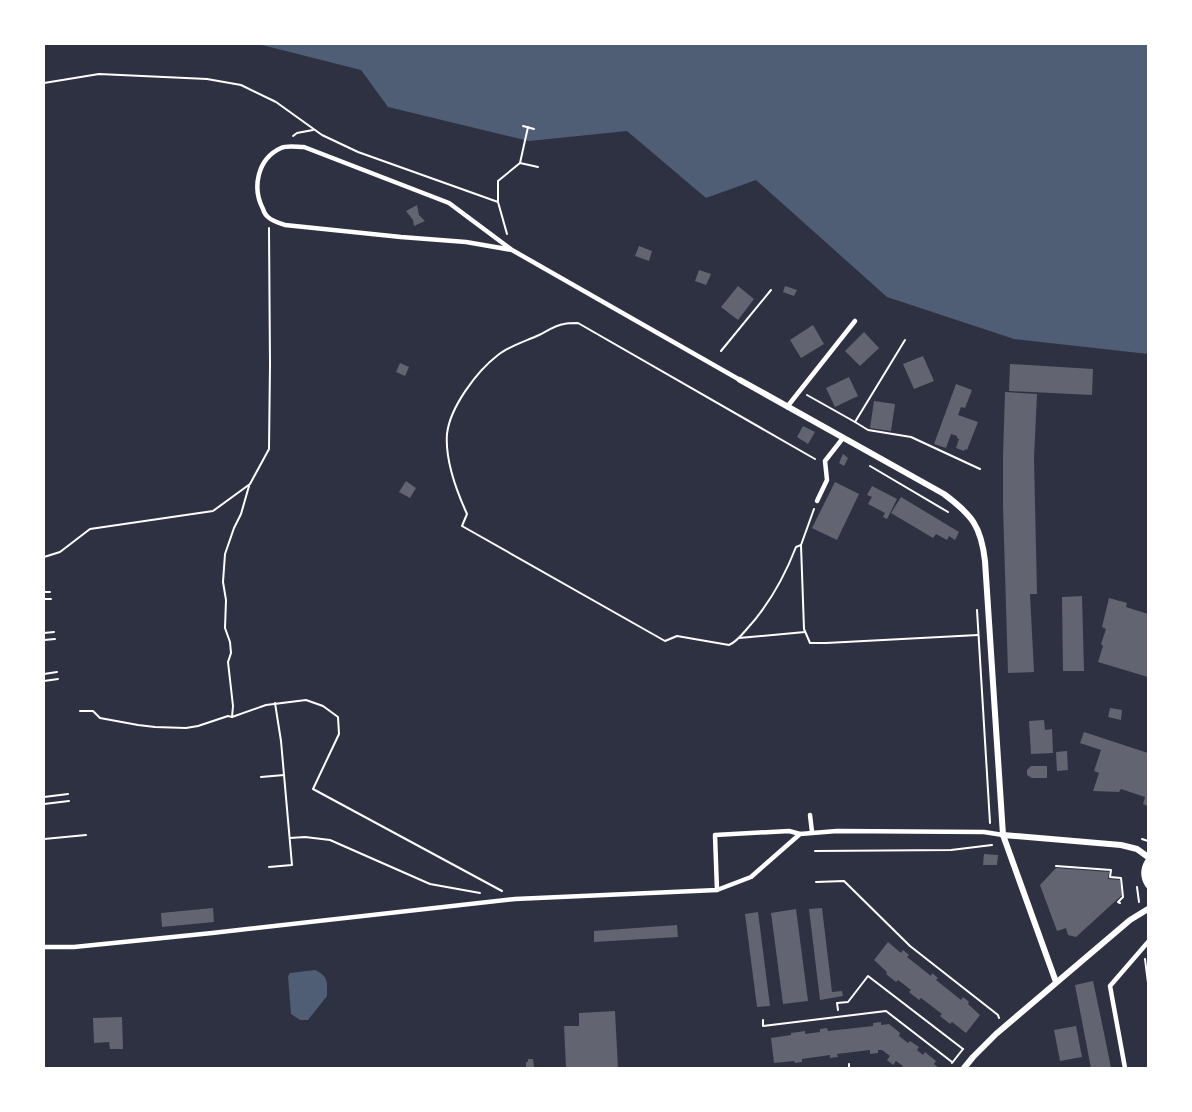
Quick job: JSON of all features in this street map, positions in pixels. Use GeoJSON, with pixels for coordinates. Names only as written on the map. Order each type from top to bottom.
{"type":"FeatureCollection","features":[{"type":"Feature","properties":{"kind":"street"},"geometry":{"type":"LineString","coordinates":[[740,380],[944,494],[969,515],[978,529],[985,561],[1002,835],[1056,982]]}},
{"type":"Feature","properties":{"kind":"street"},"geometry":{"type":"LineString","coordinates":[[1002,835],[1121,845],[1137,849],[1149,859],[1144,868],[1144,875],[1149,885]]}},
{"type":"Feature","properties":{"kind":"street"},"geometry":{"type":"LineString","coordinates":[[964,1068],[984,1046],[1056,982],[1130,920],[1149,909]]}},
{"type":"Feature","properties":{"kind":"lane"},"geometry":{"type":"LineString","coordinates":[[512,250],[466,242],[285,225],[269,219],[266,215],[256,191],[257,179],[261,169],[273,153],[283,147],[304,147],[449,203],[512,250],[740,380]]}},
{"type":"Feature","properties":{"kind":"lane"},"geometry":{"type":"LineString","coordinates":[[788,407],[855,321]]}},
{"type":"Feature","properties":{"kind":"lane"},"geometry":{"type":"LineString","coordinates":[[817,501],[827,480],[825,461],[843,438]]}},
{"type":"Feature","properties":{"kind":"lane"},"geometry":{"type":"LineString","coordinates":[[810,816],[812,832]]}},
{"type":"Feature","properties":{"kind":"lane"},"geometry":{"type":"LineString","coordinates":[[717,890],[715,835],[849,831],[1002,835]]}},
{"type":"Feature","properties":{"kind":"lane"},"geometry":{"type":"LineString","coordinates":[[44,947],[74,947],[212,933],[515,899],[717,890],[751,877],[800,834]]}},
{"type":"Feature","properties":{"kind":"lane"},"geometry":{"type":"LineString","coordinates":[[1125,1068],[1110,986],[1149,942]]}},
{"type":"Feature","properties":{"kind":"path"},"geometry":{"type":"LineString","coordinates":[[44,83],[99,74],[207,79],[241,85],[276,102],[322,135],[358,152],[498,202]]}},
{"type":"Feature","properties":{"kind":"path"},"geometry":{"type":"LineString","coordinates":[[523,126],[534,129]]}},
{"type":"Feature","properties":{"kind":"path"},"geometry":{"type":"LineString","coordinates":[[512,250],[498,202],[498,181],[520,163],[528,127]]}},
{"type":"Feature","properties":{"kind":"path"},"geometry":{"type":"LineString","coordinates":[[283,147],[297,134],[314,130]]}},
{"type":"Feature","properties":{"kind":"path"},"geometry":{"type":"LineString","coordinates":[[520,163],[538,167]]}},
{"type":"Feature","properties":{"kind":"path"},"geometry":{"type":"LineString","coordinates":[[232,717],[228,662],[231,653],[225,628],[226,600],[223,582],[225,554],[250,484],[269,449],[269,219]]}},
{"type":"Feature","properties":{"kind":"path"},"geometry":{"type":"LineString","coordinates":[[721,351],[771,290]]}},
{"type":"Feature","properties":{"kind":"path"},"geometry":{"type":"LineString","coordinates":[[801,545],[796,547],[786,573],[769,602],[739,638],[729,645],[677,636],[665,641],[462,526],[467,514],[458,495],[447,435],[452,413],[478,374],[500,354],[563,324],[578,323],[826,465]]}},
{"type":"Feature","properties":{"kind":"path"},"geometry":{"type":"LineString","coordinates":[[855,422],[905,340]]}},
{"type":"Feature","properties":{"kind":"path"},"geometry":{"type":"LineString","coordinates":[[800,391],[868,430],[911,436],[980,469]]}},
{"type":"Feature","properties":{"kind":"path"},"geometry":{"type":"LineString","coordinates":[[866,464],[950,513]]}},
{"type":"Feature","properties":{"kind":"path"},"geometry":{"type":"LineString","coordinates":[[44,557],[60,552],[90,530],[213,511],[250,484]]}},
{"type":"Feature","properties":{"kind":"path"},"geometry":{"type":"LineString","coordinates":[[817,501],[801,545],[805,632],[810,643],[978,635]]}},
{"type":"Feature","properties":{"kind":"path"},"geometry":{"type":"LineString","coordinates":[[44,592],[50,592]]}},
{"type":"Feature","properties":{"kind":"path"},"geometry":{"type":"LineString","coordinates":[[44,599],[51,598]]}},
{"type":"Feature","properties":{"kind":"path"},"geometry":{"type":"LineString","coordinates":[[976,602],[992,846]]}},
{"type":"Feature","properties":{"kind":"path"},"geometry":{"type":"LineString","coordinates":[[44,633],[54,632]]}},
{"type":"Feature","properties":{"kind":"path"},"geometry":{"type":"LineString","coordinates":[[739,638],[805,632]]}},
{"type":"Feature","properties":{"kind":"path"},"geometry":{"type":"LineString","coordinates":[[44,640],[55,639]]}},
{"type":"Feature","properties":{"kind":"path"},"geometry":{"type":"LineString","coordinates":[[44,674],[57,672]]}},
{"type":"Feature","properties":{"kind":"path"},"geometry":{"type":"LineString","coordinates":[[44,681],[58,679]]}},
{"type":"Feature","properties":{"kind":"path"},"geometry":{"type":"LineString","coordinates":[[80,711],[93,711],[100,718],[176,729],[198,726],[275,703],[306,700],[323,706],[338,717],[339,734],[313,789],[515,899]]}},
{"type":"Feature","properties":{"kind":"path"},"geometry":{"type":"LineString","coordinates":[[269,867],[292,866],[281,741],[275,703]]}},
{"type":"Feature","properties":{"kind":"path"},"geometry":{"type":"LineString","coordinates":[[261,777],[284,775]]}},
{"type":"Feature","properties":{"kind":"path"},"geometry":{"type":"LineString","coordinates":[[44,797],[68,794]]}},
{"type":"Feature","properties":{"kind":"path"},"geometry":{"type":"LineString","coordinates":[[44,804],[69,801]]}},
{"type":"Feature","properties":{"kind":"path"},"geometry":{"type":"LineString","coordinates":[[44,839],[86,835]]}},
{"type":"Feature","properties":{"kind":"path"},"geometry":{"type":"LineString","coordinates":[[290,838],[330,840],[430,884],[483,893]]}},
{"type":"Feature","properties":{"kind":"path"},"geometry":{"type":"LineString","coordinates":[[815,851],[951,850],[1007,846]]}},
{"type":"Feature","properties":{"kind":"path"},"geometry":{"type":"LineString","coordinates":[[1056,866],[1111,870],[1110,877],[1121,878],[1123,897],[1118,902],[1120,903]]}},
{"type":"Feature","properties":{"kind":"path"},"geometry":{"type":"LineString","coordinates":[[816,882],[844,881],[910,946],[999,1018]]}},
{"type":"Feature","properties":{"kind":"path"},"geometry":{"type":"LineString","coordinates":[[838,1010],[837,1003],[848,1002],[868,976],[963,1049]]}},
{"type":"Feature","properties":{"kind":"path"},"geometry":{"type":"LineString","coordinates":[[763,1020],[763,1026],[886,1011],[952,1062]]}},
{"type":"Feature","properties":{"kind":"water"},"geometry":{"type":"Polygon","coordinates":[[[258,44],[1148,44],[1148,354],[1014,339],[887,297],[756,180],[706,198],[627,131],[529,141],[388,107],[361,70],[258,44]]]}},
{"type":"Feature","properties":{"kind":"water"},"geometry":{"type":"Polygon","coordinates":[[[315,970],[325,977],[327,996],[308,1020],[300,1020],[291,1014],[288,976],[290,973],[315,970]]]}},
{"type":"Feature","properties":{"kind":"building"},"geometry":{"type":"Polygon","coordinates":[[[417,205],[419,215],[425,221],[414,226],[413,220],[406,211],[417,205]]]}},
{"type":"Feature","properties":{"kind":"building"},"geometry":{"type":"Polygon","coordinates":[[[639,246],[652,251],[649,261],[635,256],[639,246]]]}},
{"type":"Feature","properties":{"kind":"building"},"geometry":{"type":"Polygon","coordinates":[[[699,270],[711,274],[706,285],[695,281],[699,270]]]}},
{"type":"Feature","properties":{"kind":"building"},"geometry":{"type":"Polygon","coordinates":[[[738,286],[754,299],[738,320],[721,307],[738,286]]]}},
{"type":"Feature","properties":{"kind":"building"},"geometry":{"type":"Polygon","coordinates":[[[785,286],[797,290],[794,296],[783,292],[785,286]]]}},
{"type":"Feature","properties":{"kind":"building"},"geometry":{"type":"Polygon","coordinates":[[[813,325],[824,344],[801,358],[790,340],[813,325]]]}},
{"type":"Feature","properties":{"kind":"building"},"geometry":{"type":"Polygon","coordinates":[[[864,332],[879,348],[860,366],[845,351],[864,332]]]}},
{"type":"Feature","properties":{"kind":"building"},"geometry":{"type":"Polygon","coordinates":[[[923,356],[934,381],[914,389],[903,364],[923,356]]]}},
{"type":"Feature","properties":{"kind":"building"},"geometry":{"type":"Polygon","coordinates":[[[400,363],[409,367],[405,376],[396,372],[400,363]]]}},
{"type":"Feature","properties":{"kind":"building"},"geometry":{"type":"Polygon","coordinates":[[[1010,364],[1093,369],[1092,395],[1009,391],[1010,364]]]}},
{"type":"Feature","properties":{"kind":"building"},"geometry":{"type":"Polygon","coordinates":[[[849,377],[858,396],[835,407],[826,388],[849,377]]]}},
{"type":"Feature","properties":{"kind":"building"},"geometry":{"type":"Polygon","coordinates":[[[956,384],[972,390],[965,408],[961,407],[958,415],[978,422],[967,450],[964,451],[956,448],[959,439],[951,434],[946,448],[934,444],[956,384]]]}},
{"type":"Feature","properties":{"kind":"building"},"geometry":{"type":"Polygon","coordinates":[[[1005,392],[1037,394],[1034,458],[1037,594],[1030,594],[1034,672],[1008,673],[1003,506],[1005,392]]]}},
{"type":"Feature","properties":{"kind":"building"},"geometry":{"type":"Polygon","coordinates":[[[874,401],[895,404],[891,431],[870,428],[874,401]]]}},
{"type":"Feature","properties":{"kind":"building"},"geometry":{"type":"Polygon","coordinates":[[[803,426],[815,432],[808,444],[797,437],[803,426]]]}},
{"type":"Feature","properties":{"kind":"building"},"geometry":{"type":"Polygon","coordinates":[[[843,454],[848,458],[844,466],[839,463],[843,454]]]}},
{"type":"Feature","properties":{"kind":"building"},"geometry":{"type":"Polygon","coordinates":[[[406,481],[416,488],[410,498],[399,492],[406,481]]]}},
{"type":"Feature","properties":{"kind":"building"},"geometry":{"type":"Polygon","coordinates":[[[835,482],[859,494],[837,540],[812,528],[835,482]]]}},
{"type":"Feature","properties":{"kind":"building"},"geometry":{"type":"Polygon","coordinates":[[[872,486],[897,499],[887,519],[883,517],[885,513],[868,504],[872,497],[867,495],[872,486]]]}},
{"type":"Feature","properties":{"kind":"building"},"geometry":{"type":"Polygon","coordinates":[[[901,497],[959,532],[955,540],[949,536],[947,540],[936,534],[933,538],[891,513],[901,497]]]}},
{"type":"Feature","properties":{"kind":"building"},"geometry":{"type":"Polygon","coordinates":[[[1082,596],[1084,671],[1063,671],[1062,597],[1082,596]]]}},
{"type":"Feature","properties":{"kind":"building"},"geometry":{"type":"Polygon","coordinates":[[[1109,598],[1127,603],[1126,607],[1148,614],[1148,677],[1098,662],[1106,629],[1102,627],[1109,598]]]}},
{"type":"Feature","properties":{"kind":"building"},"geometry":{"type":"Polygon","coordinates":[[[1110,708],[1122,710],[1121,720],[1108,717],[1110,708]]]}},
{"type":"Feature","properties":{"kind":"building"},"geometry":{"type":"Polygon","coordinates":[[[1044,720],[1045,730],[1052,729],[1053,753],[1031,754],[1029,721],[1044,720]]]}},
{"type":"Feature","properties":{"kind":"building"},"geometry":{"type":"Polygon","coordinates":[[[1084,732],[1148,753],[1148,806],[1143,804],[1145,797],[1121,789],[1119,792],[1093,791],[1099,773],[1094,771],[1101,750],[1080,743],[1084,732]]]}},
{"type":"Feature","properties":{"kind":"building"},"geometry":{"type":"Polygon","coordinates":[[[1067,751],[1068,770],[1057,771],[1056,752],[1067,751]]]}},
{"type":"Feature","properties":{"kind":"building"},"geometry":{"type":"Polygon","coordinates":[[[1031,766],[1047,766],[1047,778],[1032,778],[1027,775],[1027,770],[1031,766]]]}},
{"type":"Feature","properties":{"kind":"building"},"geometry":{"type":"Polygon","coordinates":[[[984,854],[998,855],[997,865],[983,865],[984,854]]]}},
{"type":"Feature","properties":{"kind":"building"},"geometry":{"type":"Polygon","coordinates":[[[1056,868],[1109,872],[1108,879],[1120,880],[1122,895],[1076,937],[1068,935],[1066,928],[1057,931],[1040,885],[1056,868]]]}},
{"type":"Feature","properties":{"kind":"building"},"geometry":{"type":"Polygon","coordinates":[[[213,908],[214,922],[162,927],[161,913],[213,908]]]}},
{"type":"Feature","properties":{"kind":"building"},"geometry":{"type":"Polygon","coordinates":[[[822,908],[832,992],[842,991],[843,996],[820,1000],[809,909],[822,908]]]}},
{"type":"Feature","properties":{"kind":"building"},"geometry":{"type":"Polygon","coordinates":[[[796,909],[808,1001],[783,1004],[771,913],[796,909]]]}},
{"type":"Feature","properties":{"kind":"building"},"geometry":{"type":"Polygon","coordinates":[[[758,912],[770,1006],[757,1007],[745,914],[758,912]]]}},
{"type":"Feature","properties":{"kind":"building"},"geometry":{"type":"Polygon","coordinates":[[[677,925],[678,937],[594,942],[594,931],[677,925]]]}},
{"type":"Feature","properties":{"kind":"building"},"geometry":{"type":"Polygon","coordinates":[[[888,942],[901,953],[903,950],[909,955],[907,957],[931,976],[932,973],[938,978],[936,980],[961,1000],[963,997],[969,1002],[968,1004],[980,1015],[966,1033],[952,1022],[950,1024],[940,1016],[942,1014],[921,998],[919,1000],[898,980],[896,982],[874,960],[888,942]]]}},
{"type":"Feature","properties":{"kind":"building"},"geometry":{"type":"Polygon","coordinates":[[[1093,981],[1111,1068],[1091,1068],[1075,985],[1093,981]]]}},
{"type":"Feature","properties":{"kind":"building"},"geometry":{"type":"Polygon","coordinates":[[[615,1011],[618,1068],[566,1068],[564,1026],[579,1026],[579,1013],[615,1011]]]}},
{"type":"Feature","properties":{"kind":"building"},"geometry":{"type":"Polygon","coordinates":[[[122,1017],[123,1049],[110,1049],[109,1042],[94,1043],[93,1018],[122,1017]]]}},
{"type":"Feature","properties":{"kind":"building"},"geometry":{"type":"Polygon","coordinates":[[[881,1022],[881,1025],[889,1024],[908,1043],[910,1041],[919,1047],[917,1050],[923,1055],[925,1052],[936,1061],[934,1064],[939,1068],[901,1068],[903,1066],[896,1061],[893,1065],[887,1060],[890,1056],[882,1050],[870,1054],[870,1050],[837,1054],[838,1057],[830,1058],[830,1055],[802,1059],[802,1062],[795,1063],[794,1061],[774,1063],[771,1038],[805,1031],[805,1034],[820,1032],[820,1029],[827,1028],[828,1031],[873,1026],[873,1023],[881,1022]]]}},
{"type":"Feature","properties":{"kind":"building"},"geometry":{"type":"Polygon","coordinates":[[[1076,1026],[1082,1057],[1060,1061],[1054,1030],[1076,1026]]]}},
{"type":"Feature","properties":{"kind":"building"},"geometry":{"type":"Polygon","coordinates":[[[528,1059],[533,1059],[534,1067],[526,1068],[528,1059]]]}}]}
